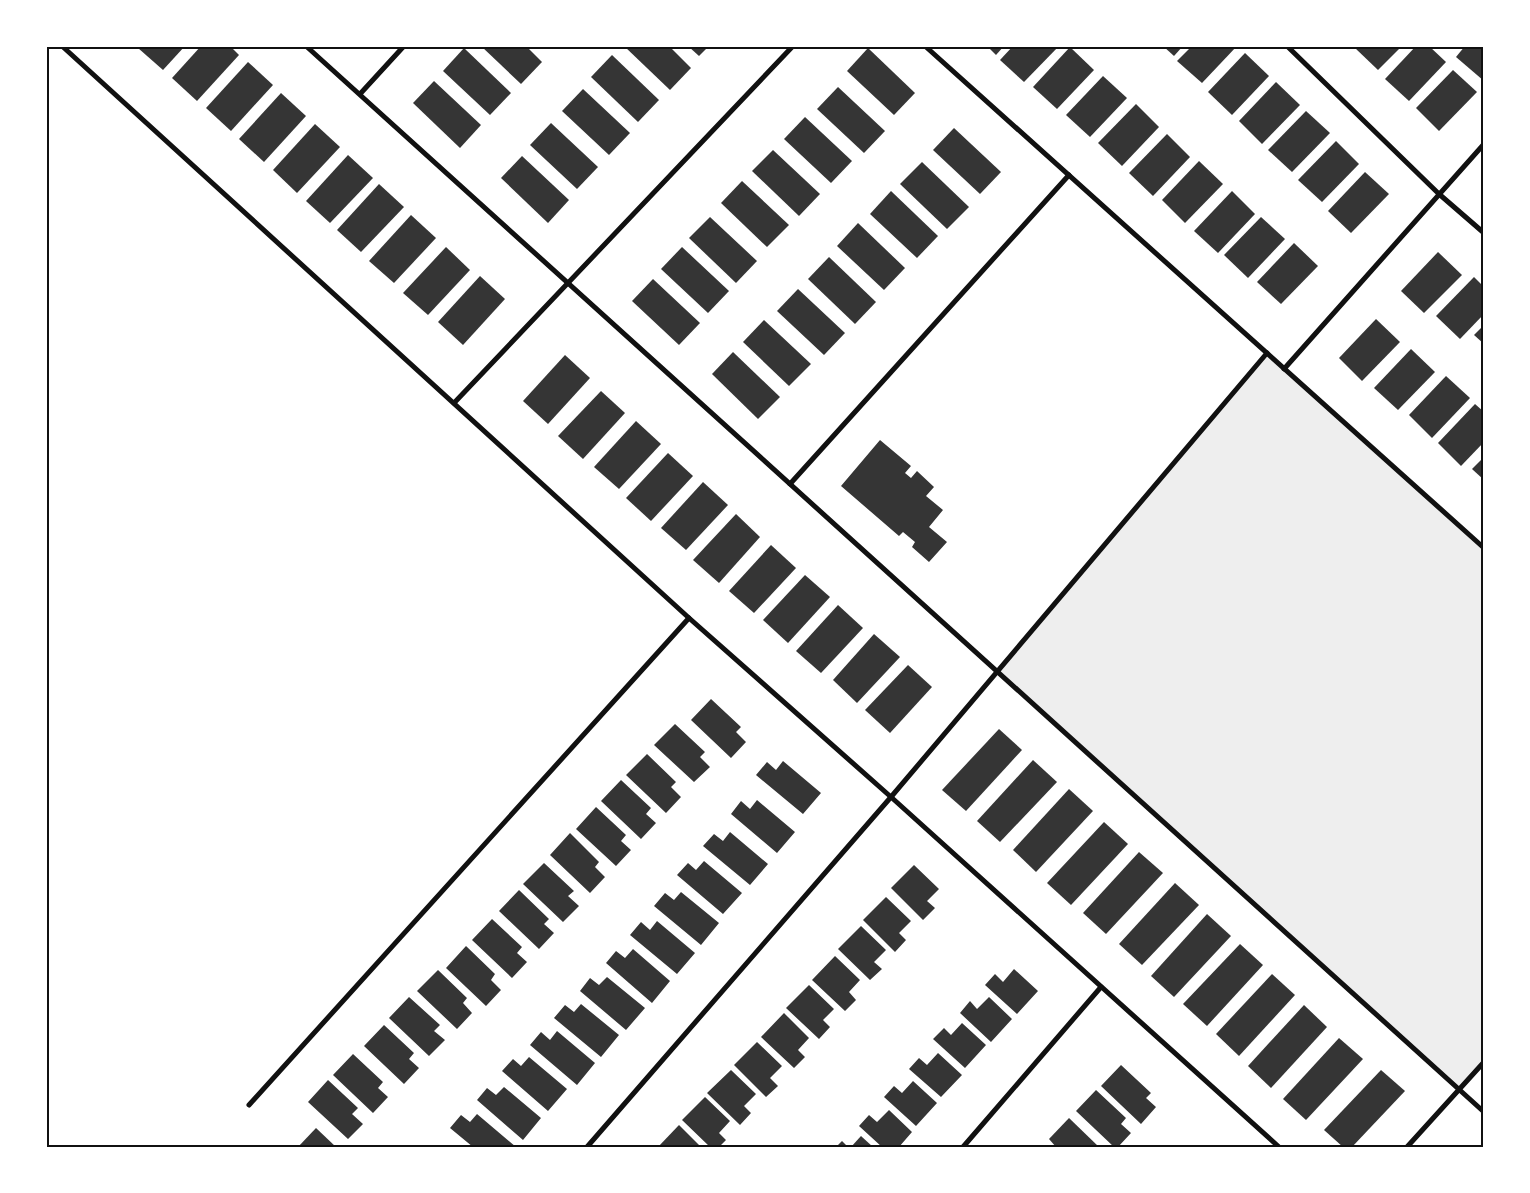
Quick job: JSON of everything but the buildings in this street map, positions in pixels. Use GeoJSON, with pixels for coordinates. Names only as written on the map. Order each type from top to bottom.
{"type":"FeatureCollection","features":[{"type":"Feature","properties":{"kind":"street"},"geometry":{"type":"LineString","coordinates":[[62,46],[689,618],[891,797],[1278,1147]]}},
{"type":"Feature","properties":{"kind":"street"},"geometry":{"type":"LineString","coordinates":[[306,46],[1484,1112]]}},
{"type":"Feature","properties":{"kind":"street"},"geometry":{"type":"LineString","coordinates":[[360,94],[404,46]]}},
{"type":"Feature","properties":{"kind":"street"},"geometry":{"type":"LineString","coordinates":[[454,403],[793,46]]}},
{"type":"Feature","properties":{"kind":"street"},"geometry":{"type":"LineString","coordinates":[[925,46],[1484,548]]}},
{"type":"Feature","properties":{"kind":"street"},"geometry":{"type":"LineString","coordinates":[[1286,46],[1439,194],[1484,233]]}},
{"type":"Feature","properties":{"kind":"street"},"geometry":{"type":"LineString","coordinates":[[1284,368],[1484,144]]}},
{"type":"Feature","properties":{"kind":"street"},"geometry":{"type":"LineString","coordinates":[[790,484],[1069,175]]}},
{"type":"Feature","properties":{"kind":"street"},"geometry":{"type":"LineString","coordinates":[[587,1147],[891,797],[1266,353]]}},
{"type":"Feature","properties":{"kind":"street"},"geometry":{"type":"LineString","coordinates":[[249,1105],[689,618]]}},
{"type":"Feature","properties":{"kind":"street"},"geometry":{"type":"LineString","coordinates":[[963,1147],[1101,987]]}},
{"type":"Feature","properties":{"kind":"street"},"geometry":{"type":"LineString","coordinates":[[1407,1147],[1484,1062]]}},
{"type":"Feature","properties":{"kind":"shaded area"},"geometry":{"type":"Polygon","coordinates":[[[1267,353],[1484,548],[1484,1062],[1459,1090],[998,671],[1267,353]]]}}]}
